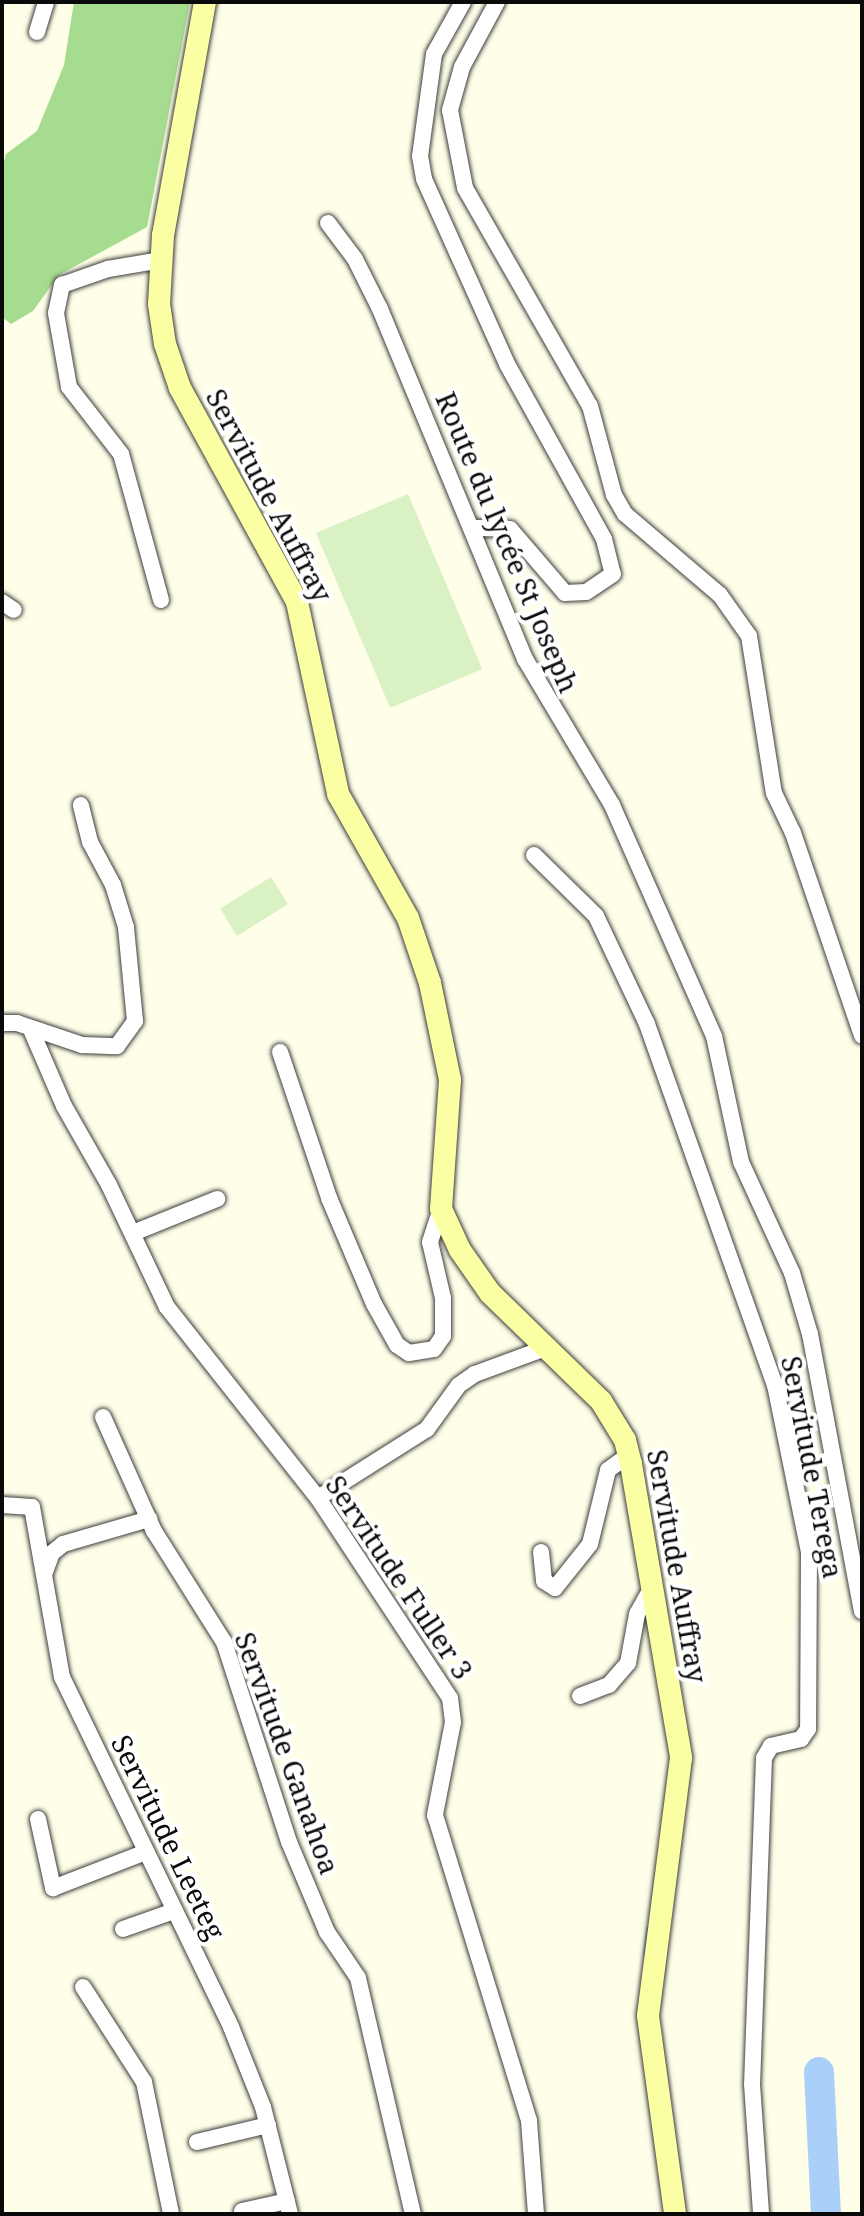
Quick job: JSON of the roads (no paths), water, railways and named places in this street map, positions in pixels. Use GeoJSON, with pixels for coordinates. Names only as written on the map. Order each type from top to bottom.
{"type":"FeatureCollection","features":[{"type":"Feature","properties":{"kind":"street"},"geometry":{"type":"LineString","coordinates":[[37,32],[46,2]]}},
{"type":"Feature","properties":{"kind":"street","name":"Servitude Auffray"},"geometry":{"type":"LineString","coordinates":[[205,2],[161,260],[165,344],[180,388],[297,602],[338,794],[408,918],[430,983],[450,1080],[441,1209],[460,1250],[490,1293],[601,1401],[629,1455],[681,1758],[648,2016],[675,2214]]}},
{"type":"Feature","properties":{"kind":"street"},"geometry":{"type":"LineString","coordinates":[[463,2],[434,54],[420,156],[424,179],[486,306],[507,364],[604,539],[613,574],[586,592],[565,593],[510,529],[472,528]]}},
{"type":"Feature","properties":{"kind":"street"},"geometry":{"type":"LineString","coordinates":[[497,2],[462,67],[450,110],[465,188],[590,406],[611,484],[625,514],[720,595],[749,636],[774,793],[793,833],[862,1036]]}},
{"type":"Feature","properties":{"kind":"street","name":"Route du lycée St Joseph"},"geometry":{"type":"LineString","coordinates":[[328,223],[355,259],[380,309],[540,689],[612,805],[714,1036],[741,1162],[792,1273],[812,1343],[862,1611]]}},
{"type":"Feature","properties":{"kind":"street"},"geometry":{"type":"LineString","coordinates":[[161,260],[108,269],[62,285],[56,313],[69,387],[121,454],[161,600]]}},
{"type":"Feature","properties":{"kind":"street"},"geometry":{"type":"LineString","coordinates":[[2,1023],[17,1023],[32,1032],[82,1045],[117,1046],[135,1021],[126,927],[113,885],[90,842],[81,805]]}},
{"type":"Feature","properties":{"kind":"street","name":"Servitude Terega"},"geometry":{"type":"LineString","coordinates":[[534,855],[596,916],[647,1024],[775,1385],[809,1552],[808,1729],[801,1739],[771,1746],[764,1758],[752,2084],[761,2214]]}},
{"type":"Feature","properties":{"kind":"street","name":"Servitude Fuller 3"},"geometry":{"type":"LineString","coordinates":[[32,1032],[64,1106],[133,1233],[167,1307],[318,1498],[452,1704],[435,1815],[529,2121],[536,2214]]}},
{"type":"Feature","properties":{"kind":"street"},"geometry":{"type":"LineString","coordinates":[[280,1052],[329,1198],[374,1304],[397,1345],[409,1353],[434,1349],[443,1336],[443,1298],[430,1242],[441,1209]]}},
{"type":"Feature","properties":{"kind":"street"},"geometry":{"type":"LineString","coordinates":[[133,1233],[217,1199]]}},
{"type":"Feature","properties":{"kind":"street"},"geometry":{"type":"LineString","coordinates":[[318,1498],[427,1429],[459,1385],[475,1374],[548,1347]]}},
{"type":"Feature","properties":{"kind":"street","name":"Servitude Ganahoa"},"geometry":{"type":"LineString","coordinates":[[103,1417],[149,1519],[224,1642],[289,1842],[327,1932],[358,1978],[413,2214]]}},
{"type":"Feature","properties":{"kind":"street"},"geometry":{"type":"LineString","coordinates":[[541,1552],[544,1581],[555,1588],[590,1544],[608,1470],[629,1455]]}},
{"type":"Feature","properties":{"kind":"street","name":"Servitude Leeteg"},"geometry":{"type":"LineString","coordinates":[[2,1505],[32,1507],[62,1677],[231,2027],[268,2125],[288,2208]]}},
{"type":"Feature","properties":{"kind":"street"},"geometry":{"type":"LineString","coordinates":[[45,1572],[52,1553],[63,1544],[149,1519]]}},
{"type":"Feature","properties":{"kind":"street"},"geometry":{"type":"LineString","coordinates":[[580,1696],[609,1685],[628,1663],[637,1614],[650,1591]]}},
{"type":"Feature","properties":{"kind":"street"},"geometry":{"type":"LineString","coordinates":[[38,1819],[53,1888],[146,1852]]}},
{"type":"Feature","properties":{"kind":"street"},"geometry":{"type":"LineString","coordinates":[[123,1929],[174,1911]]}},
{"type":"Feature","properties":{"kind":"street"},"geometry":{"type":"LineString","coordinates":[[83,1987],[144,2082],[171,2214]]}},
{"type":"Feature","properties":{"kind":"street"},"geometry":{"type":"LineString","coordinates":[[197,2142],[268,2125]]}},
{"type":"Feature","properties":{"kind":"street"},"geometry":{"type":"LineString","coordinates":[[242,2211],[288,2208]]}},
{"type":"Feature","properties":{"kind":"waterway"},"geometry":{"type":"LineString","coordinates":[[645,1954],[648,1928]]}},
{"type":"Feature","properties":{"kind":"waterway"},"geometry":{"type":"LineString","coordinates":[[819,2072],[826,2214]]}}]}
